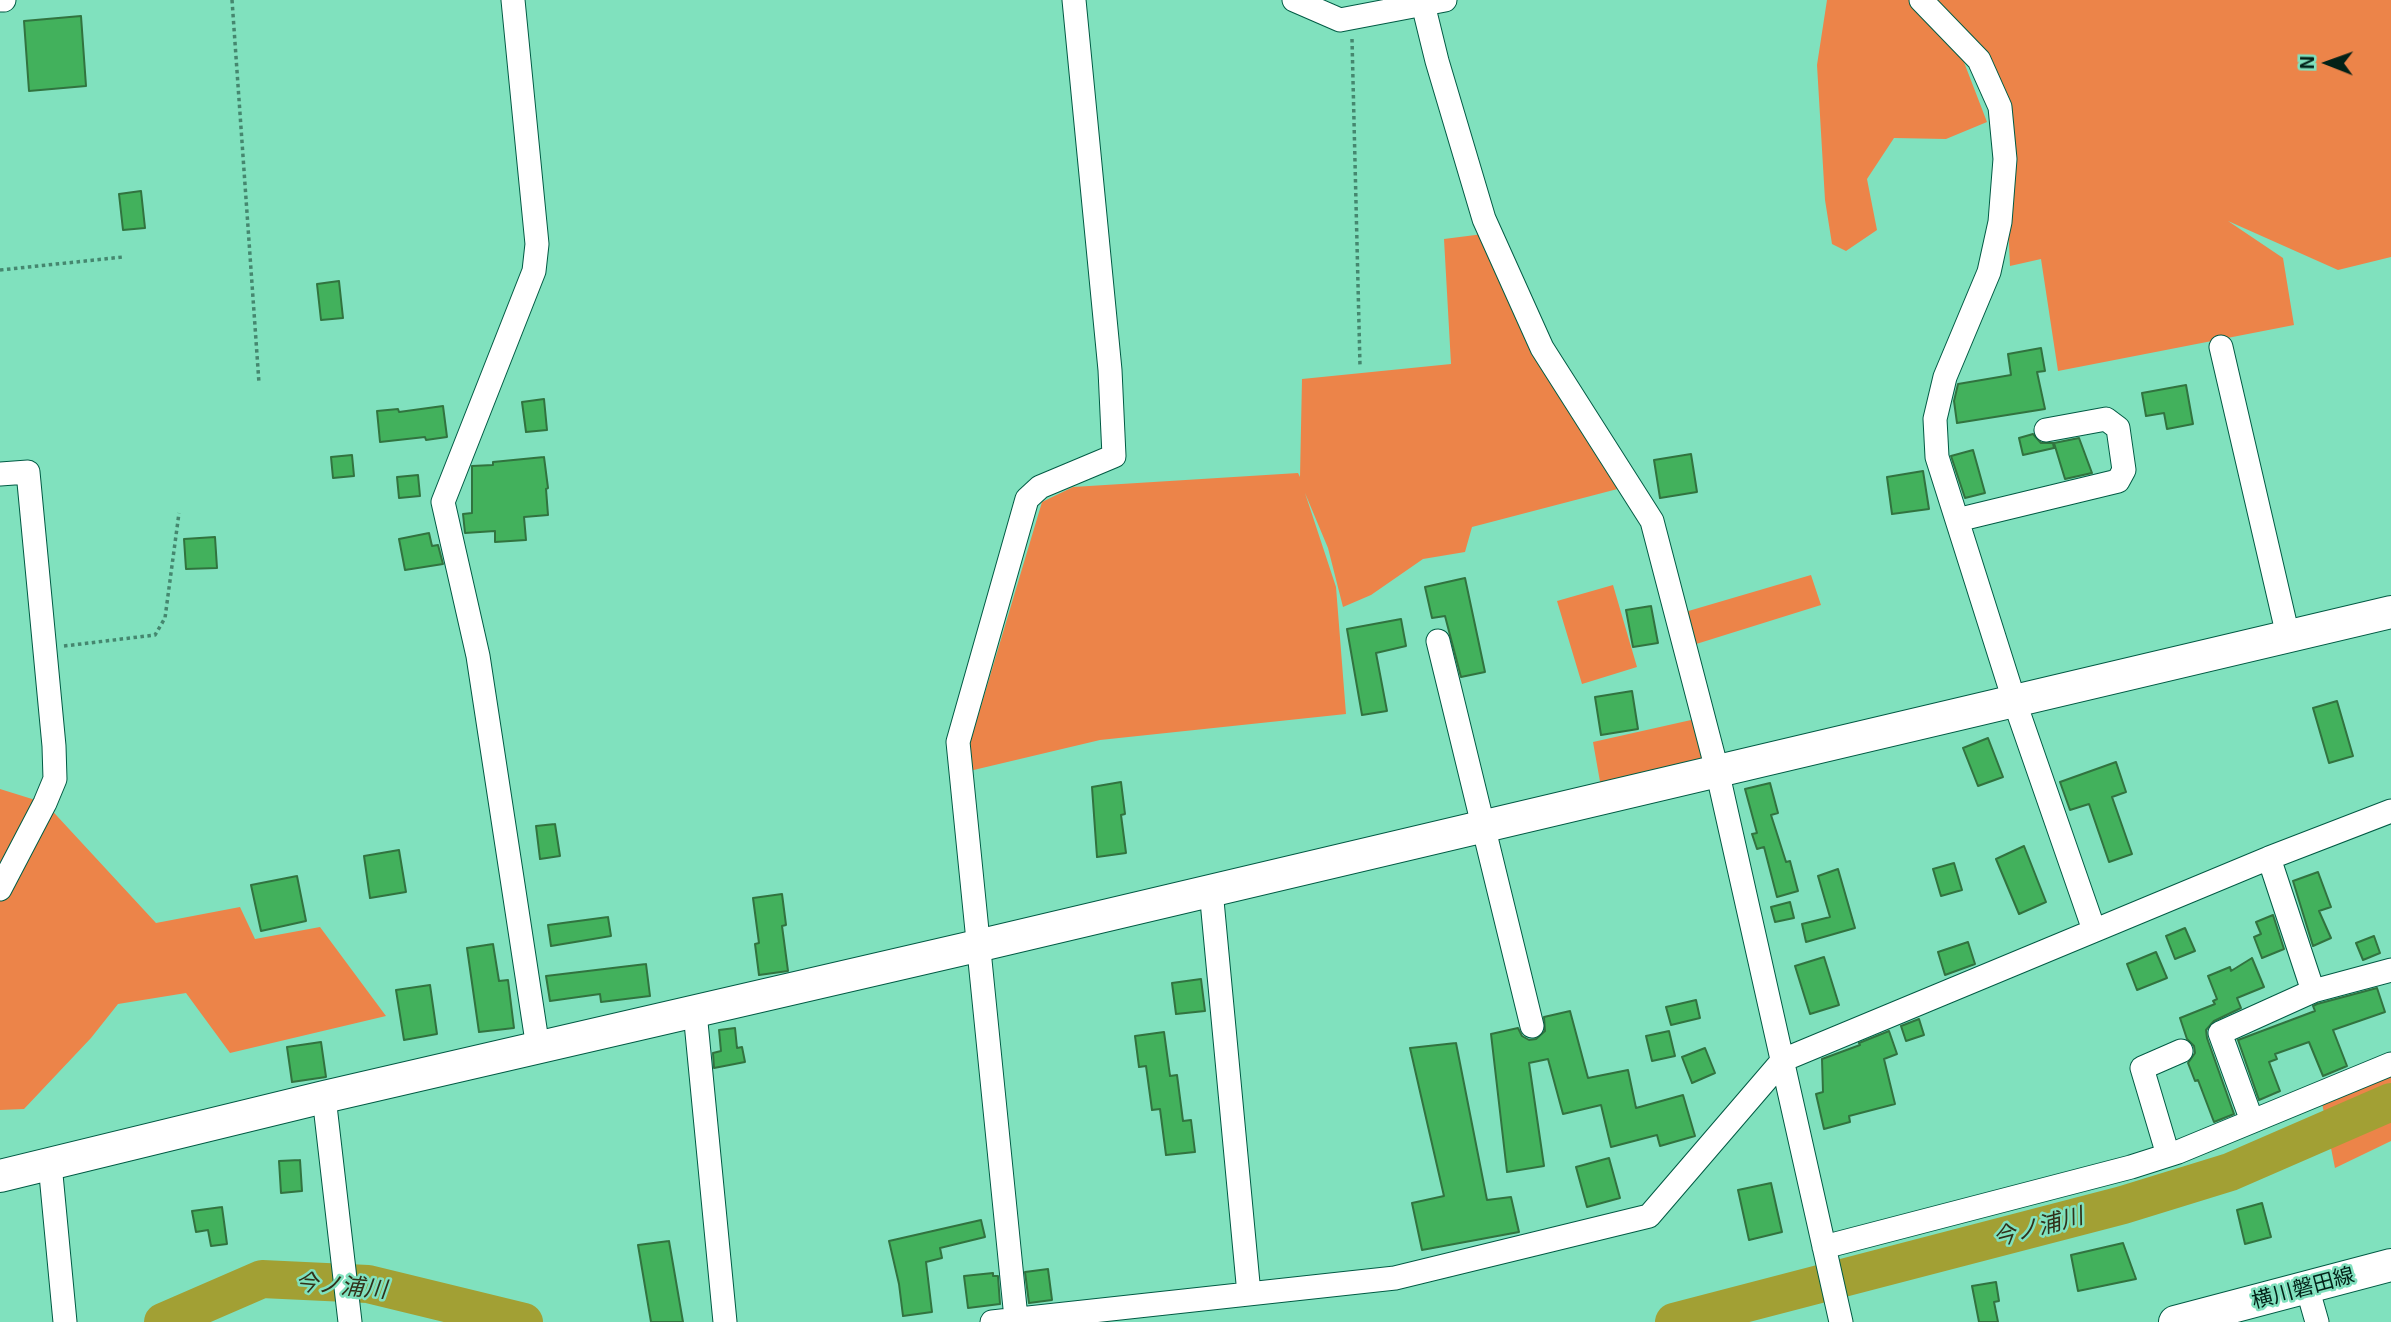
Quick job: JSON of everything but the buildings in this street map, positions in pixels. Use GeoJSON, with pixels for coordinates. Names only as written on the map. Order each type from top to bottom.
{"type":"FeatureCollection","features":[{"type":"Feature","properties":{"kind":"street"},"geometry":{"type":"LineString","coordinates":[[513,0],[537,244],[534,271],[443,502],[478,656],[538,1048]]}},
{"type":"Feature","properties":{"kind":"street"},"geometry":{"type":"LineString","coordinates":[[1016,1318],[958,742],[1027,499],[1040,487],[1114,456],[1110,370],[1074,0]]}},
{"type":"Feature","properties":{"kind":"street"},"geometry":{"type":"LineString","coordinates":[[1294,0],[1340,20],[1434,2],[1437,61],[1484,219],[1542,348],[1652,521],[1717,769],[1839,1314]]}},
{"type":"Feature","properties":{"kind":"street"},"geometry":{"type":"LineString","coordinates":[[1921,0],[1979,60],[2000,107],[2005,159],[2000,222],[1989,272],[1947,371],[1935,419],[1937,457],[2014,700],[2094,930]]}},
{"type":"Feature","properties":{"kind":"street"},"geometry":{"type":"LineString","coordinates":[[2221,347],[2288,636]]}},
{"type":"Feature","properties":{"kind":"street"},"geometry":{"type":"LineString","coordinates":[[1957,520],[2118,481],[2124,470],[2118,428],[2106,419],[2046,430]]}},
{"type":"Feature","properties":{"kind":"street"},"geometry":{"type":"LineString","coordinates":[[0,474],[28,472],[55,779],[0,889]]}},
{"type":"Feature","properties":{"kind":"street"},"geometry":{"type":"LineString","coordinates":[[0,1176],[324,1097],[977,946],[1717,769],[2391,612]]}},
{"type":"Feature","properties":{"kind":"street"},"geometry":{"type":"LineString","coordinates":[[1438,641],[1532,1026]]}},
{"type":"Feature","properties":{"kind":"street"},"geometry":{"type":"LineString","coordinates":[[992,1322],[1395,1278],[1649,1216],[1783,1060],[2269,858],[2391,811]]}},
{"type":"Feature","properties":{"kind":"street"},"geometry":{"type":"LineString","coordinates":[[2269,858],[2313,991]]}},
{"type":"Feature","properties":{"kind":"street"},"geometry":{"type":"LineString","coordinates":[[1211,890],[1249,1294]]}},
{"type":"Feature","properties":{"kind":"street"},"geometry":{"type":"LineString","coordinates":[[2252,1121],[2220,1033],[2313,991],[2391,970]]}},
{"type":"Feature","properties":{"kind":"street"},"geometry":{"type":"LineString","coordinates":[[695,1012],[725,1322]]}},
{"type":"Feature","properties":{"kind":"street"},"geometry":{"type":"LineString","coordinates":[[2168,1155],[2143,1068],[2181,1051]]}},
{"type":"Feature","properties":{"kind":"street"},"geometry":{"type":"LineString","coordinates":[[1825,1249],[2168,1155],[2391,1064]]}},
{"type":"Feature","properties":{"kind":"street"},"geometry":{"type":"LineString","coordinates":[[324,1097],[349,1311]]}},
{"type":"Feature","properties":{"kind":"street"},"geometry":{"type":"LineString","coordinates":[[50,1164],[65,1322]]}},
{"type":"Feature","properties":{"kind":"street","name":"横川磐田線"},"geometry":{"type":"LineString","coordinates":[[2175,1322],[2391,1265]]}},
{"type":"Feature","properties":{"kind":"street"},"geometry":{"type":"LineString","coordinates":[[2307,1287],[2317,1322]]}},
{"type":"Feature","properties":{"kind":"path"},"geometry":{"type":"LineString","coordinates":[[232,0],[260,383]]}},
{"type":"Feature","properties":{"kind":"path"},"geometry":{"type":"LineString","coordinates":[[1352,18],[1360,366]]}},
{"type":"Feature","properties":{"kind":"path"},"geometry":{"type":"LineString","coordinates":[[0,270],[123,257]]}},
{"type":"Feature","properties":{"kind":"path"},"geometry":{"type":"LineString","coordinates":[[45,648],[155,635],[166,618],[179,513]]}},
{"type":"Feature","properties":{"kind":"shaded area"},"geometry":{"type":"Polygon","coordinates":[[[1827,0],[2391,0],[2391,257],[2338,270],[2228,221],[2283,258],[2294,325],[2058,371],[2041,259],[2010,266],[2005,159],[1987,79],[1957,44],[1987,122],[1946,139],[1894,138],[1867,179],[1877,230],[1846,251],[1832,244],[1825,200],[1817,65],[1827,0]]]}},
{"type":"Feature","properties":{"kind":"shaded area"},"geometry":{"type":"Polygon","coordinates":[[[1491,233],[1629,486],[1472,527],[1465,552],[1423,559],[1371,595],[1343,607],[1328,548],[1305,493],[1336,587],[1346,714],[1100,740],[961,773],[1042,502],[1073,487],[1298,473],[1300,477],[1302,379],[1451,364],[1444,239],[1491,233]]]}},
{"type":"Feature","properties":{"kind":"shaded area"},"geometry":{"type":"Polygon","coordinates":[[[1811,575],[1821,605],[1693,645],[1685,612],[1811,575]]]}},
{"type":"Feature","properties":{"kind":"shaded area"},"geometry":{"type":"Polygon","coordinates":[[[1613,585],[1637,667],[1582,684],[1557,601],[1613,585]]]}},
{"type":"Feature","properties":{"kind":"shaded area"},"geometry":{"type":"Polygon","coordinates":[[[1700,718],[1712,767],[1602,793],[1593,742],[1700,718]]]}},
{"type":"Feature","properties":{"kind":"shaded area"},"geometry":{"type":"Polygon","coordinates":[[[0,789],[45,803],[156,923],[240,907],[255,939],[320,927],[386,1016],[230,1053],[186,993],[118,1004],[91,1038],[24,1109],[0,1110],[0,789]]]}},
{"type":"Feature","properties":{"kind":"shaded area"},"geometry":{"type":"Polygon","coordinates":[[[2391,1066],[2391,1141],[2335,1168],[2320,1093],[2391,1066]]]}},
{"type":"Feature","properties":{"kind":"waterway","name":"今ノ浦川"},"geometry":{"type":"LineString","coordinates":[[1674,1322],[2123,1205],[2230,1172],[2391,1102]]}},
{"type":"Feature","properties":{"kind":"waterway","name":"今ノ浦川"},"geometry":{"type":"LineString","coordinates":[[163,1322],[262,1279],[368,1284],[524,1322]]}}]}
